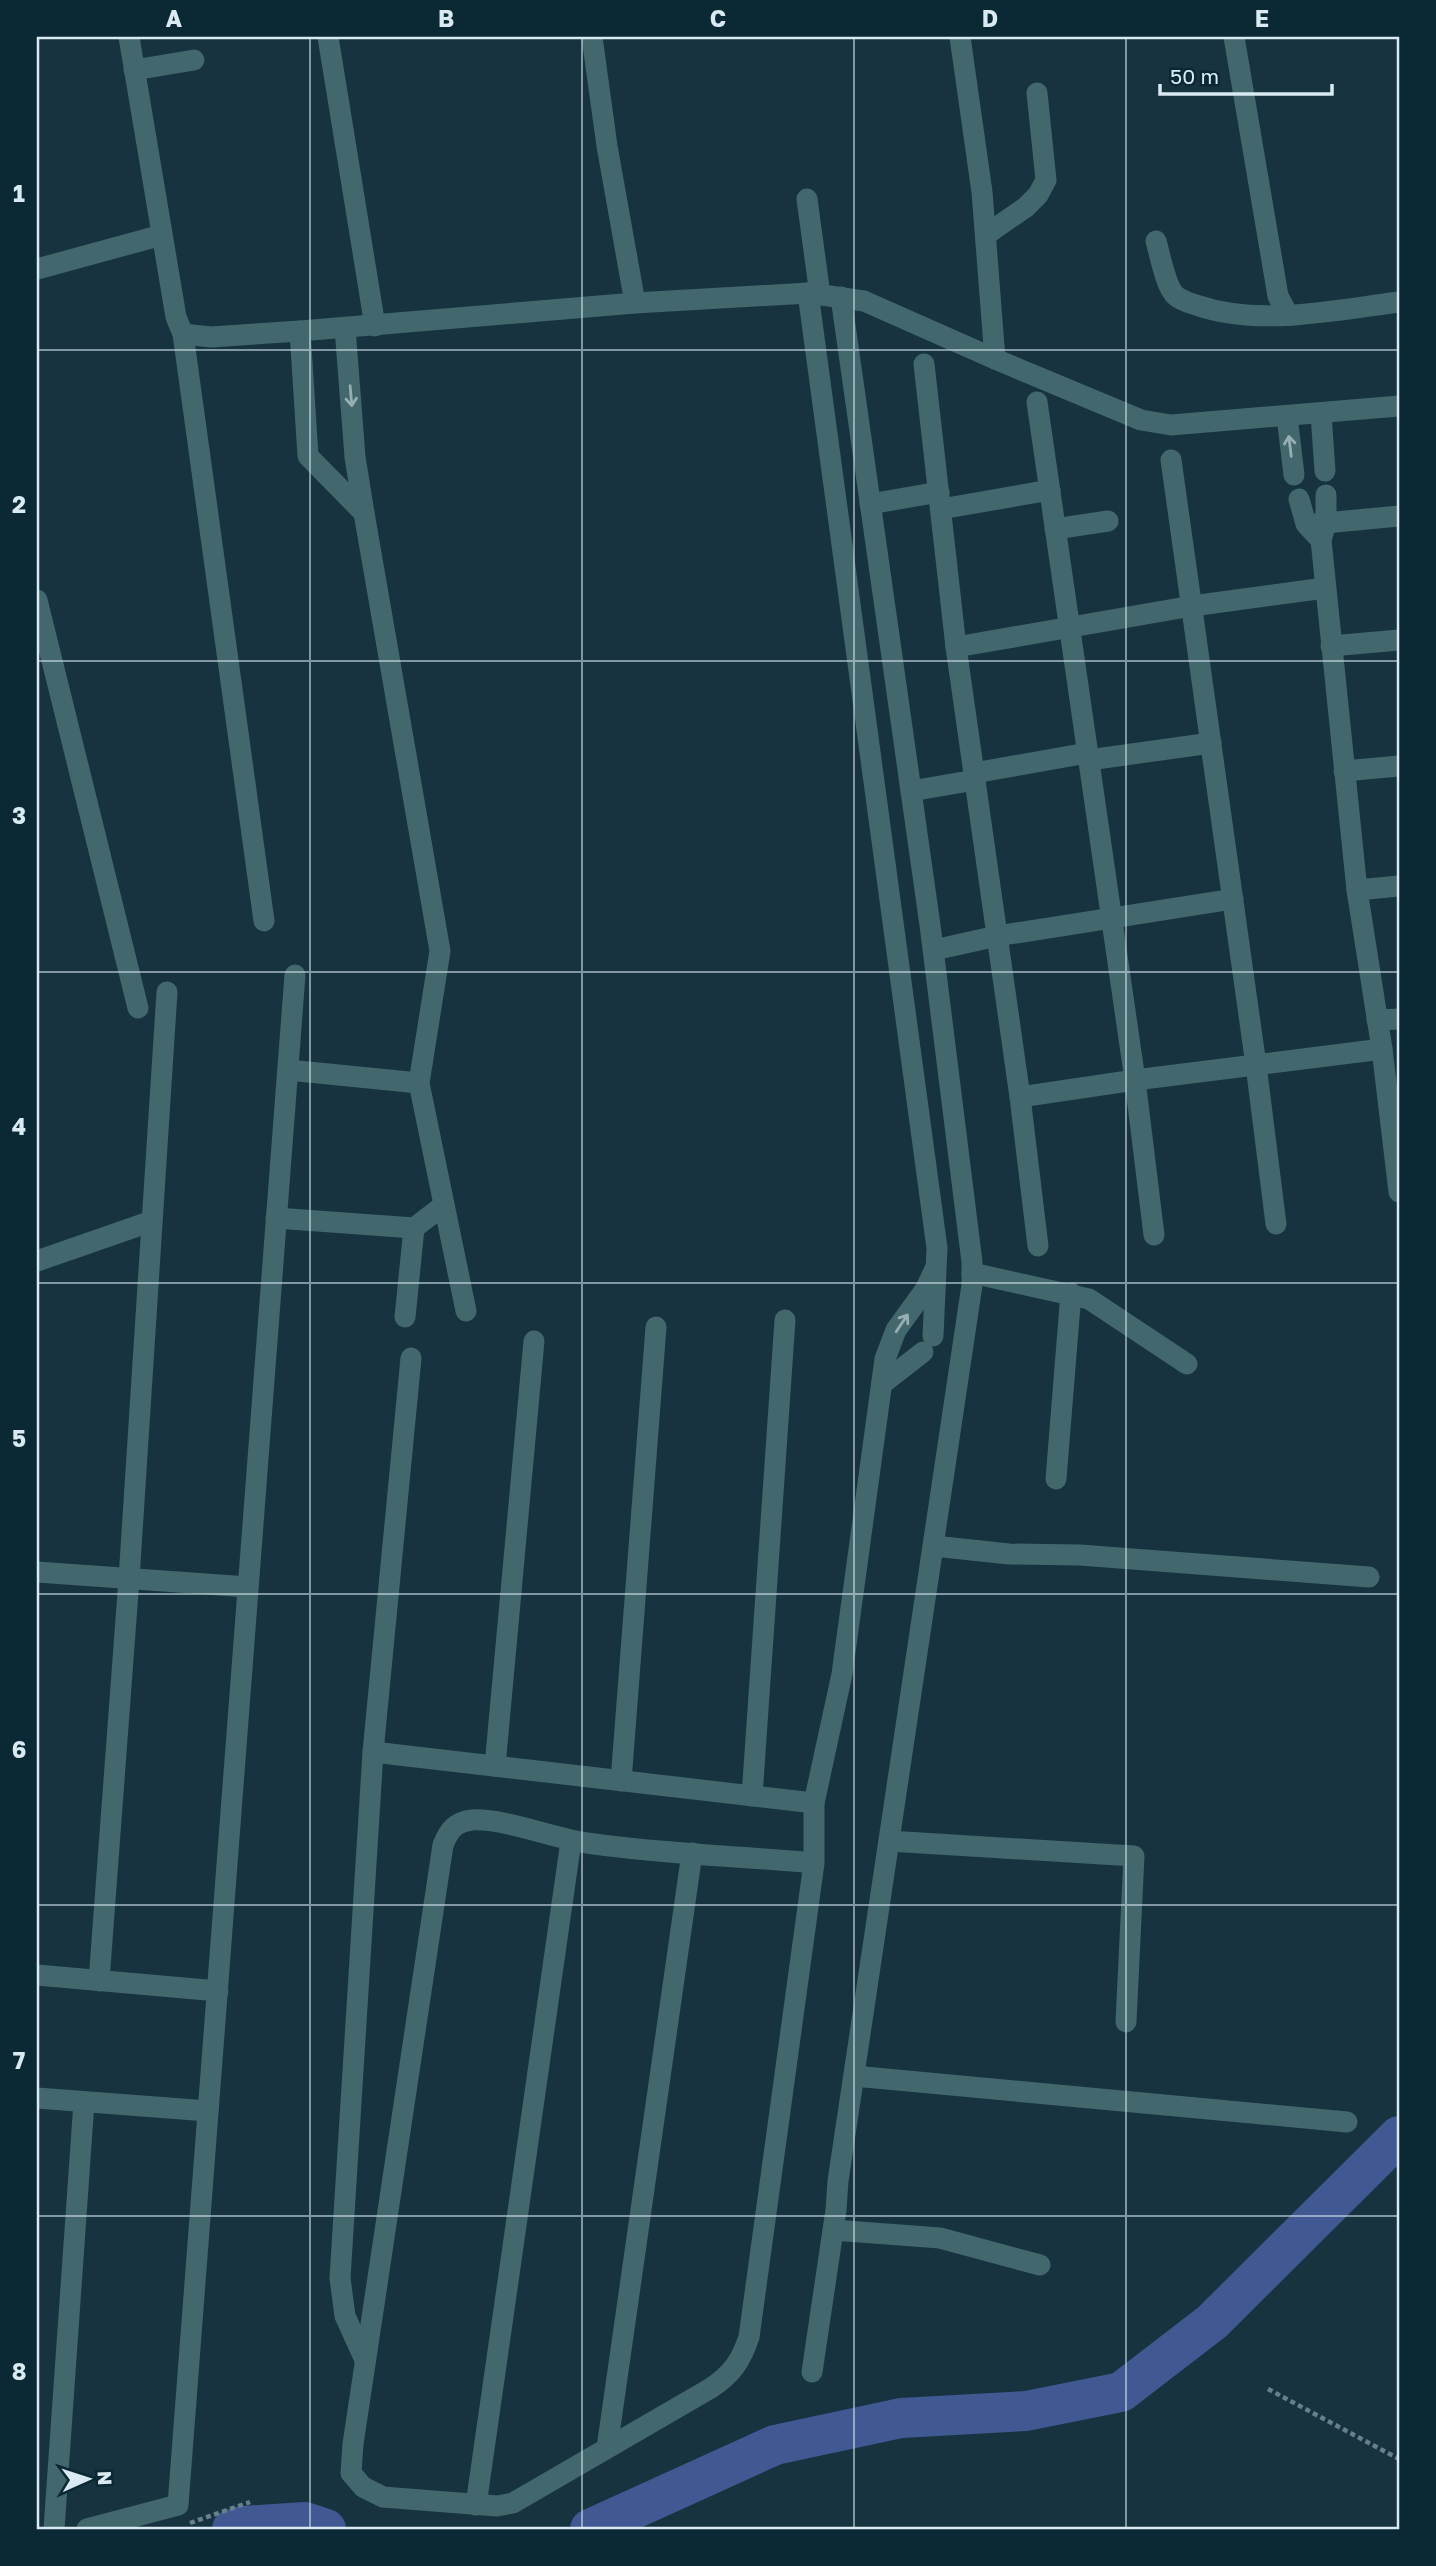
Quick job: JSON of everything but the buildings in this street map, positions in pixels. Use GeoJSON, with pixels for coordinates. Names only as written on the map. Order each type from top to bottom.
{"type":"FeatureCollection","features":[{"type":"Feature","properties":{"kind":"street"},"geometry":{"type":"LineString","coordinates":[[129,37],[176,317],[183,334],[264,921]]}},
{"type":"Feature","properties":{"kind":"street"},"geometry":{"type":"LineString","coordinates":[[328,37],[376,326]]}},
{"type":"Feature","properties":{"kind":"street"},"geometry":{"type":"LineString","coordinates":[[592,37],[607,146],[635,303]]}},
{"type":"Feature","properties":{"kind":"street"},"geometry":{"type":"LineString","coordinates":[[960,37],[987,234],[995,359]]}},
{"type":"Feature","properties":{"kind":"street"},"geometry":{"type":"LineString","coordinates":[[1234,37],[1278,296],[1288,315]]}},
{"type":"Feature","properties":{"kind":"street"},"geometry":{"type":"LineString","coordinates":[[134,70],[194,60]]}},
{"type":"Feature","properties":{"kind":"street"},"geometry":{"type":"LineString","coordinates":[[987,234],[1026,206],[1038,195],[1046,180],[1037,93]]}},
{"type":"Feature","properties":{"kind":"street"},"geometry":{"type":"LineString","coordinates":[[807,200],[823,295],[937,1248],[928,1345],[882,1384]]}},
{"type":"Feature","properties":{"kind":"street"},"geometry":{"type":"LineString","coordinates":[[37,269],[162,235]]}},
{"type":"Feature","properties":{"kind":"street"},"geometry":{"type":"LineString","coordinates":[[1156,241],[1176,296],[1206,308],[1239,315],[1288,315],[1399,302]]}},
{"type":"Feature","properties":{"kind":"street"},"geometry":{"type":"LineString","coordinates":[[812,2372],[972,1273],[933,950],[870,504],[823,295]]}},
{"type":"Feature","properties":{"kind":"street"},"geometry":{"type":"LineString","coordinates":[[183,334],[211,337],[376,326],[635,303],[823,295],[863,300],[1141,420],[1171,425],[1399,406]]}},
{"type":"Feature","properties":{"kind":"street"},"geometry":{"type":"LineString","coordinates":[[345,328],[355,457],[440,951],[419,1083],[466,1311]]}},
{"type":"Feature","properties":{"kind":"street"},"geometry":{"type":"LineString","coordinates":[[300,331],[308,456],[364,513]]}},
{"type":"Feature","properties":{"kind":"street"},"geometry":{"type":"LineString","coordinates":[[924,364],[956,647],[998,936],[1038,1246]]}},
{"type":"Feature","properties":{"kind":"street"},"geometry":{"type":"LineString","coordinates":[[1037,402],[1135,1080],[1154,1234]]}},
{"type":"Feature","properties":{"kind":"street"},"geometry":{"type":"LineString","coordinates":[[1321,414],[1325,471]]}},
{"type":"Feature","properties":{"kind":"street"},"geometry":{"type":"LineString","coordinates":[[1287,416],[1294,475]]}},
{"type":"Feature","properties":{"kind":"street"},"geometry":{"type":"LineString","coordinates":[[1171,460],[1276,1224]]}},
{"type":"Feature","properties":{"kind":"street"},"geometry":{"type":"LineString","coordinates":[[870,504],[1050,490]]}},
{"type":"Feature","properties":{"kind":"street"},"geometry":{"type":"LineString","coordinates":[[1326,495],[1317,529],[1357,890],[1396,1143],[1399,1192]]}},
{"type":"Feature","properties":{"kind":"street"},"geometry":{"type":"LineString","coordinates":[[1299,499],[1317,529]]}},
{"type":"Feature","properties":{"kind":"street"},"geometry":{"type":"LineString","coordinates":[[1317,529],[1399,516]]}},
{"type":"Feature","properties":{"kind":"street"},"geometry":{"type":"LineString","coordinates":[[1055,528],[1108,521]]}},
{"type":"Feature","properties":{"kind":"street"},"geometry":{"type":"LineString","coordinates":[[956,647],[1192,606],[1325,588]]}},
{"type":"Feature","properties":{"kind":"street"},"geometry":{"type":"LineString","coordinates":[[37,600],[138,1007]]}},
{"type":"Feature","properties":{"kind":"street"},"geometry":{"type":"LineString","coordinates":[[1331,646],[1399,640]]}},
{"type":"Feature","properties":{"kind":"street"},"geometry":{"type":"LineString","coordinates":[[911,791],[975,776],[1088,757],[1211,743]]}},
{"type":"Feature","properties":{"kind":"street"},"geometry":{"type":"LineString","coordinates":[[1344,771],[1399,766]]}},
{"type":"Feature","properties":{"kind":"street"},"geometry":{"type":"LineString","coordinates":[[1357,890],[1399,886]]}},
{"type":"Feature","properties":{"kind":"street"},"geometry":{"type":"LineString","coordinates":[[933,950],[998,936],[1233,899]]}},
{"type":"Feature","properties":{"kind":"street"},"geometry":{"type":"LineString","coordinates":[[87,2529],[178,2505],[295,975]]}},
{"type":"Feature","properties":{"kind":"street"},"geometry":{"type":"LineString","coordinates":[[99,1981],[167,992]]}},
{"type":"Feature","properties":{"kind":"street"},"geometry":{"type":"LineString","coordinates":[[1377,1020],[1399,1019]]}},
{"type":"Feature","properties":{"kind":"street"},"geometry":{"type":"LineString","coordinates":[[1020,1097],[1381,1049]]}},
{"type":"Feature","properties":{"kind":"street"},"geometry":{"type":"LineString","coordinates":[[288,1070],[419,1083]]}},
{"type":"Feature","properties":{"kind":"street"},"geometry":{"type":"LineString","coordinates":[[276,1218],[414,1228],[444,1205]]}},
{"type":"Feature","properties":{"kind":"street"},"geometry":{"type":"LineString","coordinates":[[37,1261],[152,1221]]}},
{"type":"Feature","properties":{"kind":"street"},"geometry":{"type":"LineString","coordinates":[[405,1317],[414,1228]]}},
{"type":"Feature","properties":{"kind":"street"},"geometry":{"type":"LineString","coordinates":[[814,1863],[629,1850],[571,1841],[486,1820],[460,1822],[449,1830],[353,2444],[351,2473],[363,2487],[383,2497],[496,2506],[513,2503],[729,2376],[743,2357],[749,2337],[814,1863],[814,1803],[842,1674],[885,1359],[896,1330],[925,1290],[935,1269]]}},
{"type":"Feature","properties":{"kind":"street"},"geometry":{"type":"LineString","coordinates":[[972,1273],[1072,1293],[1089,1299],[1187,1364]]}},
{"type":"Feature","properties":{"kind":"street"},"geometry":{"type":"LineString","coordinates":[[1056,1479],[1072,1293]]}},
{"type":"Feature","properties":{"kind":"street"},"geometry":{"type":"LineString","coordinates":[[752,1796],[785,1321]]}},
{"type":"Feature","properties":{"kind":"street"},"geometry":{"type":"LineString","coordinates":[[621,1781],[656,1326]]}},
{"type":"Feature","properties":{"kind":"street"},"geometry":{"type":"LineString","coordinates":[[495,1766],[534,1341]]}},
{"type":"Feature","properties":{"kind":"street"},"geometry":{"type":"LineString","coordinates":[[365,2361],[345,2316],[340,2278],[373,1752],[411,1358]]}},
{"type":"Feature","properties":{"kind":"street"},"geometry":{"type":"LineString","coordinates":[[934,1546],[1009,1554],[1080,1555],[1369,1577]]}},
{"type":"Feature","properties":{"kind":"street"},"geometry":{"type":"LineString","coordinates":[[37,1572],[248,1587]]}},
{"type":"Feature","properties":{"kind":"street"},"geometry":{"type":"LineString","coordinates":[[373,1752],[814,1803]]}},
{"type":"Feature","properties":{"kind":"street"},"geometry":{"type":"LineString","coordinates":[[476,2505],[571,1841]]}},
{"type":"Feature","properties":{"kind":"street"},"geometry":{"type":"LineString","coordinates":[[889,1841],[1134,1856],[1126,2022]]}},
{"type":"Feature","properties":{"kind":"street"},"geometry":{"type":"LineString","coordinates":[[607,2448],[692,1853]]}},
{"type":"Feature","properties":{"kind":"street"},"geometry":{"type":"LineString","coordinates":[[37,1975],[218,1991]]}},
{"type":"Feature","properties":{"kind":"street"},"geometry":{"type":"LineString","coordinates":[[854,2076],[1347,2122]]}},
{"type":"Feature","properties":{"kind":"street"},"geometry":{"type":"LineString","coordinates":[[37,2098],[208,2111]]}},
{"type":"Feature","properties":{"kind":"street"},"geometry":{"type":"LineString","coordinates":[[54,2529],[84,2102]]}},
{"type":"Feature","properties":{"kind":"street"},"geometry":{"type":"LineString","coordinates":[[833,2230],[940,2238],[1040,2265]]}},
{"type":"Feature","properties":{"kind":"path"},"geometry":{"type":"LineString","coordinates":[[1268,2389],[1399,2459]]}},
{"type":"Feature","properties":{"kind":"path"},"geometry":{"type":"LineString","coordinates":[[178,2527],[250,2502]]}},
{"type":"Feature","properties":{"kind":"waterway"},"geometry":{"type":"LineString","coordinates":[[590,2529],[775,2445],[901,2418],[1026,2411],[1121,2392],[1212,2322],[1399,2136]]}},
{"type":"Feature","properties":{"kind":"waterway"},"geometry":{"type":"LineString","coordinates":[[232,2529],[305,2522],[326,2529]]}}]}
